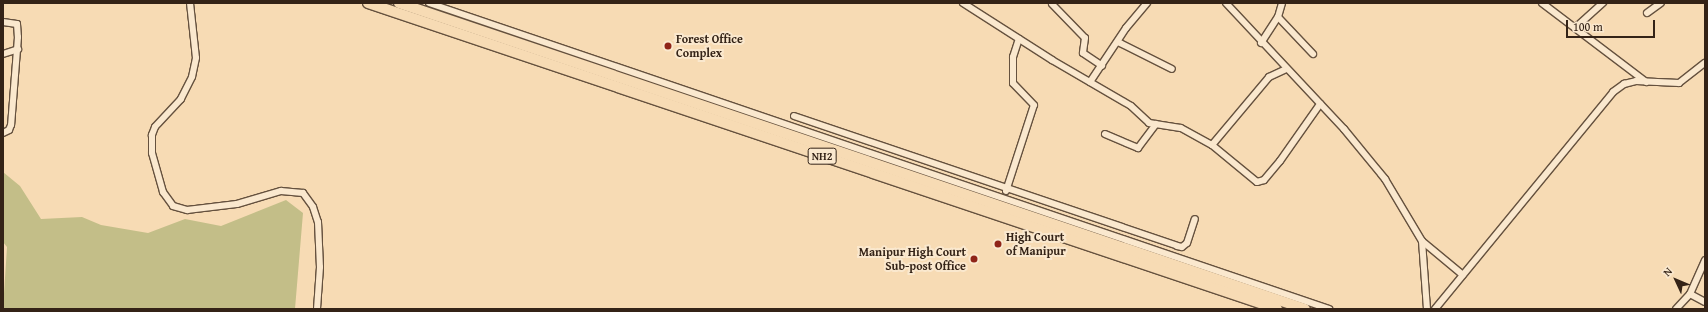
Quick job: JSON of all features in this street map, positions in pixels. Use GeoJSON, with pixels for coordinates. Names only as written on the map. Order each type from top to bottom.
{"type":"FeatureCollection","features":[{"type":"Feature","properties":{"kind":"highway","name":"NH2"},"geometry":{"type":"LineString","coordinates":[[368,3],[1277,309]]}},
{"type":"Feature","properties":{"kind":"highway","name":"NH2"},"geometry":{"type":"LineString","coordinates":[[399,3],[1305,309]]}},
{"type":"Feature","properties":{"kind":"street"},"geometry":{"type":"LineString","coordinates":[[190,3],[196,58],[192,77],[177,104],[155,127],[152,135],[152,153],[163,192],[173,206],[187,210],[237,204],[281,191],[303,193],[313,207],[318,222],[320,268],[317,309]]}},
{"type":"Feature","properties":{"kind":"street"},"geometry":{"type":"LineString","coordinates":[[429,3],[1329,309]]}},
{"type":"Feature","properties":{"kind":"street"},"geometry":{"type":"LineString","coordinates":[[963,3],[1019,39],[1131,106],[1149,123],[1181,128],[1212,145],[1241,170],[1260,182],[1285,155],[1320,104]]}},
{"type":"Feature","properties":{"kind":"street"},"geometry":{"type":"LineString","coordinates":[[1090,82],[1136,14],[1147,3]]}},
{"type":"Feature","properties":{"kind":"street"},"geometry":{"type":"LineString","coordinates":[[1226,3],[1372,161],[1422,241],[1463,275]]}},
{"type":"Feature","properties":{"kind":"street"},"geometry":{"type":"LineString","coordinates":[[1262,43],[1278,17],[1282,3]]}},
{"type":"Feature","properties":{"kind":"street"},"geometry":{"type":"LineString","coordinates":[[1542,3],[1646,82]]}},
{"type":"Feature","properties":{"kind":"street"},"geometry":{"type":"LineString","coordinates":[[1575,28],[1603,3]]}},
{"type":"Feature","properties":{"kind":"street"},"geometry":{"type":"LineString","coordinates":[[1647,13],[1661,3]]}},
{"type":"Feature","properties":{"kind":"street"},"geometry":{"type":"LineString","coordinates":[[1052,4],[1085,38],[1083,53],[1102,66]]}},
{"type":"Feature","properties":{"kind":"street"},"geometry":{"type":"LineString","coordinates":[[1278,17],[1313,54]]}},
{"type":"Feature","properties":{"kind":"street"},"geometry":{"type":"LineString","coordinates":[[3,22],[17,25],[18,49],[11,124],[9,130],[3,133]]}},
{"type":"Feature","properties":{"kind":"street"},"geometry":{"type":"LineString","coordinates":[[1004,198],[1034,105],[1013,83],[1014,57],[1019,39]]}},
{"type":"Feature","properties":{"kind":"street"},"geometry":{"type":"LineString","coordinates":[[1118,42],[1172,69]]}},
{"type":"Feature","properties":{"kind":"street"},"geometry":{"type":"LineString","coordinates":[[3,54],[18,49]]}},
{"type":"Feature","properties":{"kind":"street"},"geometry":{"type":"LineString","coordinates":[[1435,309],[1613,92],[1624,84],[1646,82],[1679,83],[1705,63]]}},
{"type":"Feature","properties":{"kind":"street"},"geometry":{"type":"LineString","coordinates":[[1212,145],[1269,77],[1286,69]]}},
{"type":"Feature","properties":{"kind":"street"},"geometry":{"type":"LineString","coordinates":[[794,116],[1177,246],[1184,246],[1187,243],[1195,219]]}},
{"type":"Feature","properties":{"kind":"street"},"geometry":{"type":"LineString","coordinates":[[1105,134],[1138,148],[1156,124]]}},
{"type":"Feature","properties":{"kind":"street"},"geometry":{"type":"LineString","coordinates":[[1422,241],[1427,309]]}},
{"type":"Feature","properties":{"kind":"street"},"geometry":{"type":"LineString","coordinates":[[1676,309],[1690,294],[1705,260]]}},
{"type":"Feature","properties":{"kind":"street"},"geometry":{"type":"LineString","coordinates":[[1690,294],[1705,302]]}},
{"type":"Feature","properties":{"kind":"shaded area"},"geometry":{"type":"Polygon","coordinates":[[[3,172],[20,186],[41,219],[82,217],[101,225],[148,233],[185,219],[221,226],[286,200],[303,213],[295,309],[3,309],[7,247],[3,242],[3,172]]]}},
{"type":"Feature","properties":{"kind":"place","name":"Forest Office Complex"},"geometry":{"type":"Point","coordinates":[668,46]}},
{"type":"Feature","properties":{"kind":"place","name":"High Court of Manipur"},"geometry":{"type":"Point","coordinates":[998,244]}},
{"type":"Feature","properties":{"kind":"place","name":"Manipur High Court Sub-post Office"},"geometry":{"type":"Point","coordinates":[974,259]}}]}
